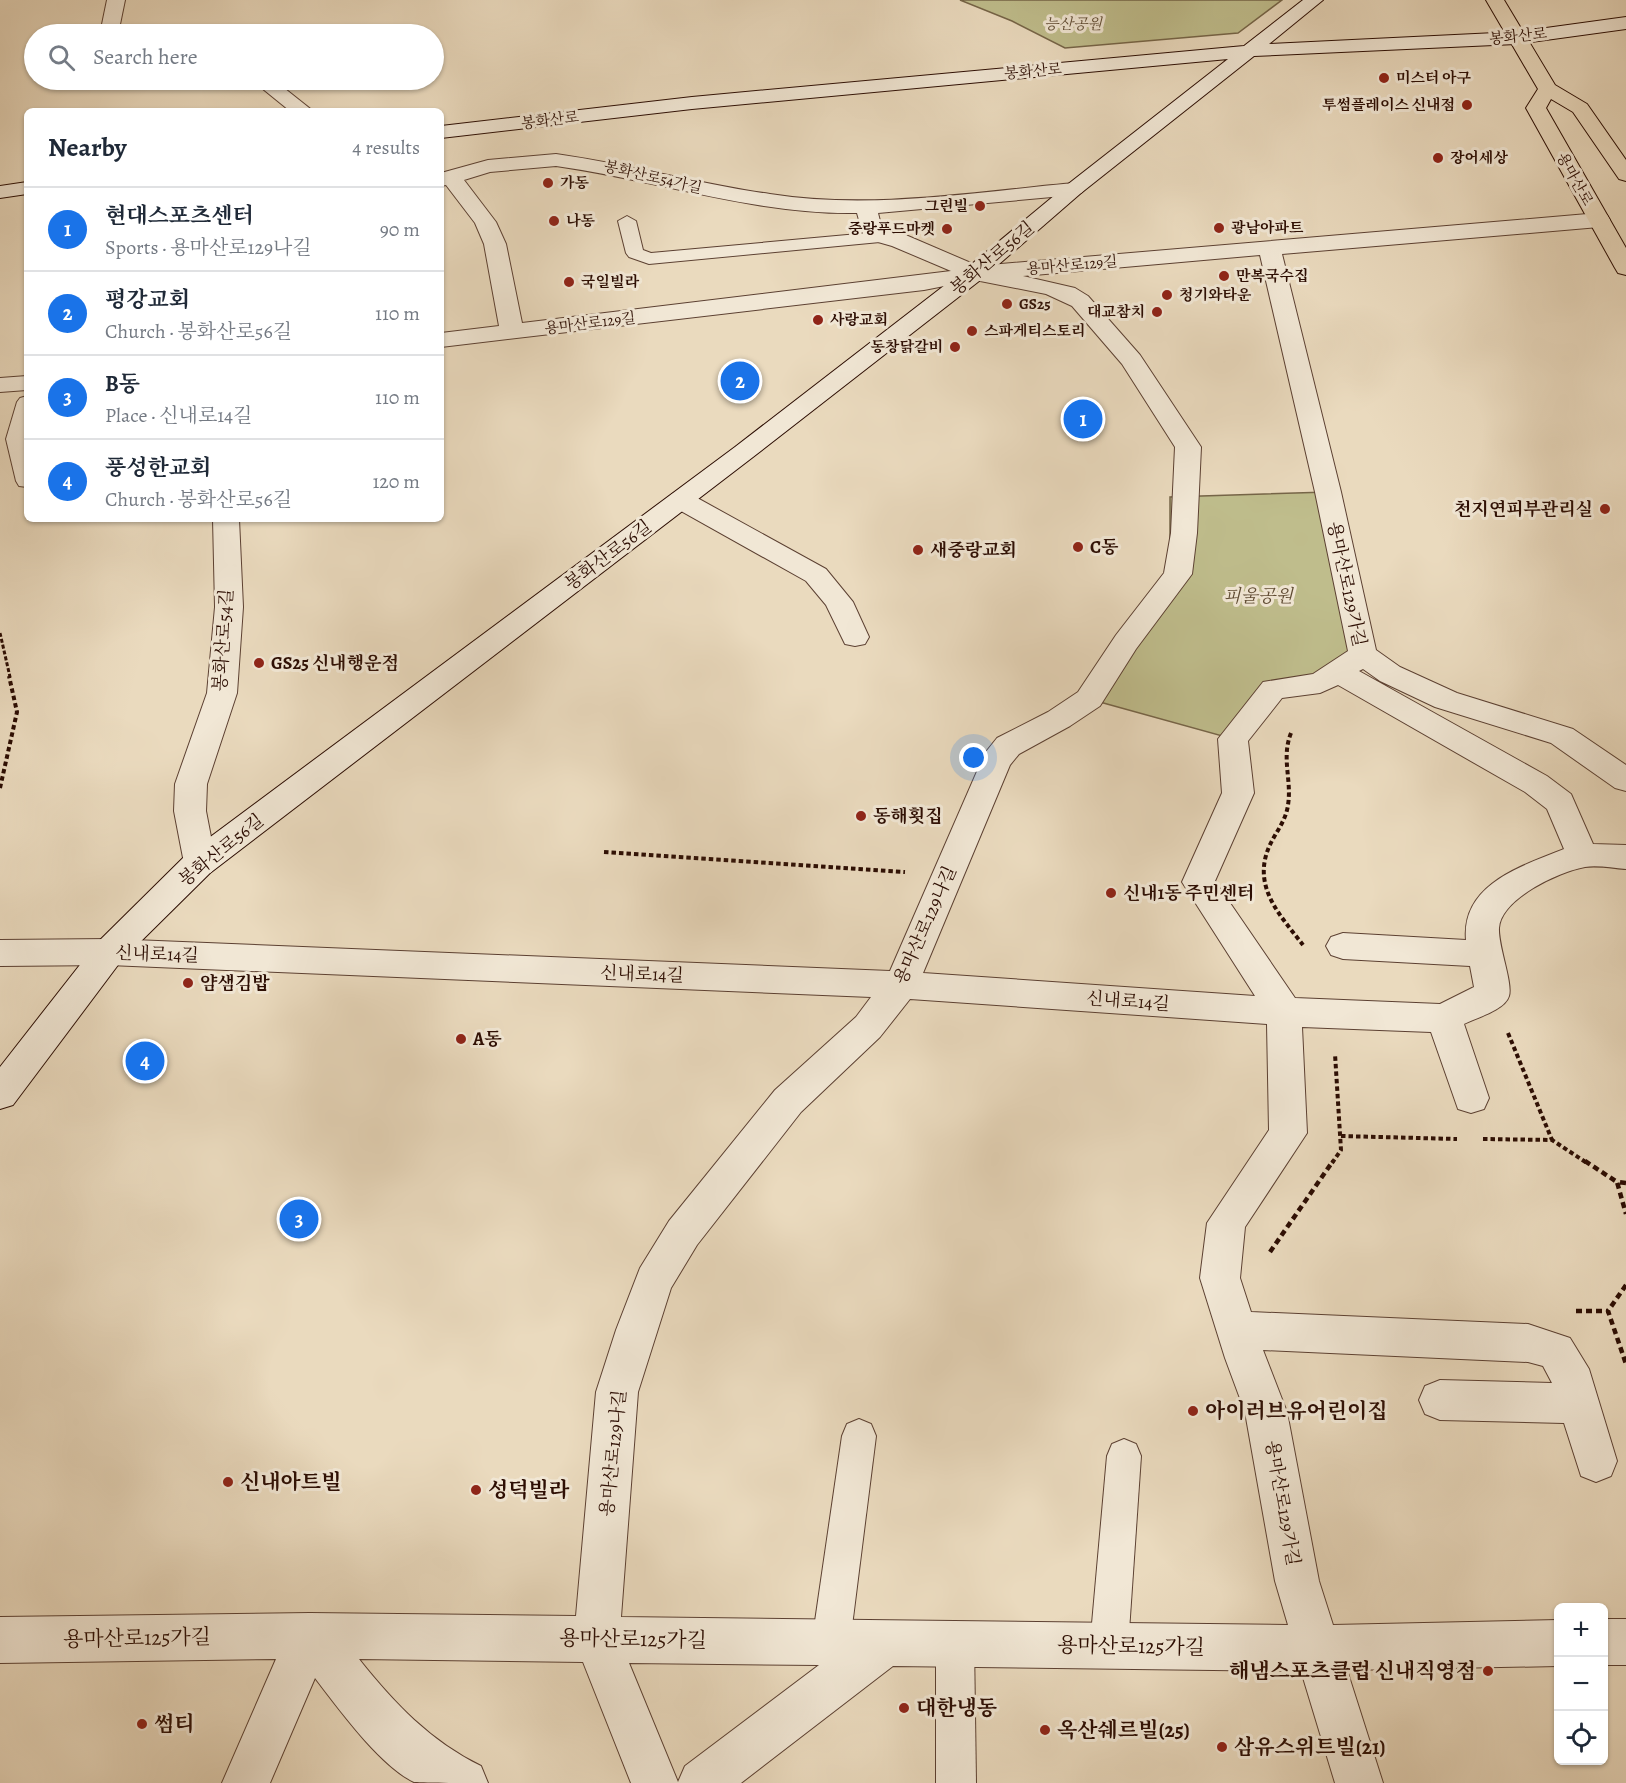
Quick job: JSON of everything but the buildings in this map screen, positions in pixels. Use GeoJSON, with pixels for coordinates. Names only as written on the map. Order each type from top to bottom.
{"type":"FeatureCollection","features":[{"type":"Feature","properties":{"kind":"main road"},"geometry":{"type":"LineString","coordinates":[[1495,0],[1548,89],[1580,108],[1626,175]]}},
{"type":"Feature","properties":{"kind":"main road","name":"용마산로"},"geometry":{"type":"LineString","coordinates":[[1548,89],[1536,108],[1626,268]]}},
{"type":"Feature","properties":{"kind":"street"},"geometry":{"type":"LineString","coordinates":[[111,24],[116,0]]}},
{"type":"Feature","properties":{"kind":"street","name":"봉화산로56길"},"geometry":{"type":"LineString","coordinates":[[0,1094],[109,952],[200,863],[681,500],[975,273],[1074,189],[1314,0]]}},
{"type":"Feature","properties":{"kind":"street","name":"봉화산로"},"geometry":{"type":"LineString","coordinates":[[444,132],[692,103],[1250,51],[1516,38],[1626,23]]}},
{"type":"Feature","properties":{"kind":"street"},"geometry":{"type":"LineString","coordinates":[[275,90],[299,108]]}},
{"type":"Feature","properties":{"kind":"street","name":"봉화산로54가길"},"geometry":{"type":"LineString","coordinates":[[446,179],[488,166],[556,160],[596,164],[771,201],[866,207],[1074,189]]}},
{"type":"Feature","properties":{"kind":"street"},"geometry":{"type":"LineString","coordinates":[[446,179],[484,222],[495,244],[512,332]]}},
{"type":"Feature","properties":{"kind":"street"},"geometry":{"type":"LineString","coordinates":[[0,192],[24,188]]}},
{"type":"Feature","properties":{"kind":"street"},"geometry":{"type":"LineString","coordinates":[[866,207],[872,233],[900,241],[975,273]]}},
{"type":"Feature","properties":{"kind":"street","name":"용마산로129길"},"geometry":{"type":"LineString","coordinates":[[444,340],[924,283],[975,273],[1599,220]]}},
{"type":"Feature","properties":{"kind":"street","name":"용마산로129가길"},"geometry":{"type":"LineString","coordinates":[[1270,249],[1328,492],[1340,670]]}},
{"type":"Feature","properties":{"kind":"street","name":"용마산로129나길"},"geometry":{"type":"LineString","coordinates":[[655,1783],[625,1714],[597,1639],[617,1392],[654,1281],[683,1233],[788,1101],[868,1027],[901,985],[996,761],[1008,746],[1059,719],[1089,699],[1126,642],[1178,574],[1184,522],[1188,447],[1132,360],[1080,301],[1067,293],[975,273]]}},
{"type":"Feature","properties":{"kind":"street"},"geometry":{"type":"LineString","coordinates":[[0,385],[24,383]]}},
{"type":"Feature","properties":{"kind":"street"},"geometry":{"type":"LineString","coordinates":[[681,500],[816,575],[839,602],[855,637]]}},
{"type":"Feature","properties":{"kind":"street","name":"봉화산로54길"},"geometry":{"type":"LineString","coordinates":[[200,863],[190,811],[191,784],[222,693],[229,607],[226,522]]}},
{"type":"Feature","properties":{"kind":"street"},"geometry":{"type":"LineString","coordinates":[[1340,670],[1536,784],[1560,802],[1582,855]]}},
{"type":"Feature","properties":{"kind":"street"},"geometry":{"type":"LineString","coordinates":[[1284,1011],[1198,882],[1238,793],[1233,739],[1273,689],[1340,670],[1390,674],[1446,700],[1562,736],[1626,780]]}},
{"type":"Feature","properties":{"kind":"street"},"geometry":{"type":"LineString","coordinates":[[1471,1098],[1444,1018],[1493,994],[1482,927],[1486,912],[1495,897],[1532,875],[1582,855],[1626,857]]}},
{"type":"Feature","properties":{"kind":"street"},"geometry":{"type":"LineString","coordinates":[[1344,946],[1486,954]]}},
{"type":"Feature","properties":{"kind":"street","name":"신내로14길"},"geometry":{"type":"LineString","coordinates":[[0,953],[109,952],[901,985],[1332,1015],[1444,1018]]}},
{"type":"Feature","properties":{"kind":"street","name":"용마산로129가길"},"geometry":{"type":"LineString","coordinates":[[1284,1011],[1288,1132],[1226,1223],[1220,1278],[1266,1412],[1297,1581],[1359,1783]]}},
{"type":"Feature","properties":{"kind":"street"},"geometry":{"type":"LineString","coordinates":[[1236,1330],[1528,1343],[1557,1351],[1568,1369],[1596,1461]]}},
{"type":"Feature","properties":{"kind":"street"},"geometry":{"type":"LineString","coordinates":[[1440,1400],[1579,1404]]}},
{"type":"Feature","properties":{"kind":"street"},"geometry":{"type":"LineString","coordinates":[[246,1783],[310,1636],[400,1742],[444,1775],[464,1783]]}},
{"type":"Feature","properties":{"kind":"street","name":"용마산로125가길"},"geometry":{"type":"LineString","coordinates":[[0,1640],[310,1636],[1317,1648],[1554,1643]]}},
{"type":"Feature","properties":{"kind":"street"},"geometry":{"type":"LineString","coordinates":[[1608,1642],[1626,1642]]}},
{"type":"Feature","properties":{"kind":"street"},"geometry":{"type":"LineString","coordinates":[[702,1783],[885,1643]]}},
{"type":"Feature","properties":{"kind":"lane"},"geometry":{"type":"LineString","coordinates":[[627,221],[635,253],[649,259],[880,237]]}},
{"type":"Feature","properties":{"kind":"lane"},"geometry":{"type":"LineString","coordinates":[[24,411],[16,436],[24,469]]}},
{"type":"Feature","properties":{"kind":"lane"},"geometry":{"type":"LineString","coordinates":[[831,1642],[859,1436]]}},
{"type":"Feature","properties":{"kind":"lane"},"geometry":{"type":"LineString","coordinates":[[1109,1646],[1124,1456]]}},
{"type":"Feature","properties":{"kind":"lane"},"geometry":{"type":"LineString","coordinates":[[955,1643],[956,1783]]}},
{"type":"Feature","properties":{"kind":"path"},"geometry":{"type":"LineString","coordinates":[[0,633],[17,712],[0,788]]}},
{"type":"Feature","properties":{"kind":"path"},"geometry":{"type":"LineString","coordinates":[[1308,951],[1266,893],[1260,876],[1264,857],[1288,806],[1284,746],[1340,670]]}},
{"type":"Feature","properties":{"kind":"path"},"geometry":{"type":"LineString","coordinates":[[604,852],[910,872],[944,885]]}},
{"type":"Feature","properties":{"kind":"path"},"geometry":{"type":"LineString","coordinates":[[1493,994],[1552,1140]]}},
{"type":"Feature","properties":{"kind":"path"},"geometry":{"type":"LineString","coordinates":[[1268,1254],[1341,1150],[1332,1015]]}},
{"type":"Feature","properties":{"kind":"path"},"geometry":{"type":"LineString","coordinates":[[1341,1136],[1458,1139]]}},
{"type":"Feature","properties":{"kind":"path"},"geometry":{"type":"LineString","coordinates":[[1482,1139],[1552,1140],[1617,1182],[1626,1183]]}},
{"type":"Feature","properties":{"kind":"path"},"geometry":{"type":"LineString","coordinates":[[1617,1182],[1626,1214]]}},
{"type":"Feature","properties":{"kind":"path"},"geometry":{"type":"LineString","coordinates":[[1608,1311],[1626,1285]]}},
{"type":"Feature","properties":{"kind":"path"},"geometry":{"type":"LineString","coordinates":[[1573,1311],[1608,1311]]}},
{"type":"Feature","properties":{"kind":"path"},"geometry":{"type":"LineString","coordinates":[[1608,1311],[1626,1364]]}},
{"type":"Feature","properties":{"kind":"green space","name":"능산공원"},"geometry":{"type":"Polygon","coordinates":[[[960,0],[1282,0],[1238,33],[1065,48],[1012,21],[960,0]]]}},
{"type":"Feature","properties":{"kind":"green space","name":"피울공원"},"geometry":{"type":"Polygon","coordinates":[[[1328,492],[1363,655],[1320,683],[1273,689],[1233,739],[1089,699],[1170,577],[1170,497],[1328,492]]]}},
{"type":"Feature","properties":{"kind":"place","name":"미스터 아구"},"geometry":{"type":"Point","coordinates":[1384,78]}},
{"type":"Feature","properties":{"kind":"place","name":"투썸플레이스 신내점"},"geometry":{"type":"Point","coordinates":[1467,105]}},
{"type":"Feature","properties":{"kind":"place","name":"장어세상"},"geometry":{"type":"Point","coordinates":[1438,158]}},
{"type":"Feature","properties":{"kind":"place","name":"가동"},"geometry":{"type":"Point","coordinates":[548,183]}},
{"type":"Feature","properties":{"kind":"place","name":"그린빌"},"geometry":{"type":"Point","coordinates":[980,206]}},
{"type":"Feature","properties":{"kind":"place","name":"나동"},"geometry":{"type":"Point","coordinates":[554,221]}},
{"type":"Feature","properties":{"kind":"place","name":"광남아파트"},"geometry":{"type":"Point","coordinates":[1219,228]}},
{"type":"Feature","properties":{"kind":"place","name":"중랑푸드마켓"},"geometry":{"type":"Point","coordinates":[947,229]}},
{"type":"Feature","properties":{"kind":"place","name":"만복국수집"},"geometry":{"type":"Point","coordinates":[1224,276]}},
{"type":"Feature","properties":{"kind":"place","name":"국일빌라"},"geometry":{"type":"Point","coordinates":[569,282]}},
{"type":"Feature","properties":{"kind":"place","name":"청기와타운"},"geometry":{"type":"Point","coordinates":[1167,295]}},
{"type":"Feature","properties":{"kind":"place","name":"GS25"},"geometry":{"type":"Point","coordinates":[1007,304]}},
{"type":"Feature","properties":{"kind":"place","name":"대교참치"},"geometry":{"type":"Point","coordinates":[1157,312]}},
{"type":"Feature","properties":{"kind":"place","name":"사랑교회"},"geometry":{"type":"Point","coordinates":[818,320]}},
{"type":"Feature","properties":{"kind":"place","name":"스파게티스토리"},"geometry":{"type":"Point","coordinates":[972,331]}},
{"type":"Feature","properties":{"kind":"place","name":"동창닭갈비"},"geometry":{"type":"Point","coordinates":[955,347]}},
{"type":"Feature","properties":{"kind":"place","name":"평강교회"},"geometry":{"type":"Point","coordinates":[740,381]}},
{"type":"Feature","properties":{"kind":"place","name":"현대스포츠센터"},"geometry":{"type":"Point","coordinates":[1083,419]}},
{"type":"Feature","properties":{"kind":"place","name":"천지연피부관리실"},"geometry":{"type":"Point","coordinates":[1605,509]}},
{"type":"Feature","properties":{"kind":"place","name":"C동"},"geometry":{"type":"Point","coordinates":[1078,547]}},
{"type":"Feature","properties":{"kind":"place","name":"새중랑교회"},"geometry":{"type":"Point","coordinates":[918,550]}},
{"type":"Feature","properties":{"kind":"place","name":"GS25 신내행운점"},"geometry":{"type":"Point","coordinates":[259,663]}},
{"type":"Feature","properties":{"kind":"place","name":"동해횟집"},"geometry":{"type":"Point","coordinates":[861,816]}},
{"type":"Feature","properties":{"kind":"place","name":"신내1동 주민센터"},"geometry":{"type":"Point","coordinates":[1111,893]}},
{"type":"Feature","properties":{"kind":"place","name":"얌샘김밥"},"geometry":{"type":"Point","coordinates":[188,983]}},
{"type":"Feature","properties":{"kind":"place","name":"A동"},"geometry":{"type":"Point","coordinates":[461,1039]}},
{"type":"Feature","properties":{"kind":"place","name":"풍성한교회"},"geometry":{"type":"Point","coordinates":[145,1061]}},
{"type":"Feature","properties":{"kind":"place","name":"B동"},"geometry":{"type":"Point","coordinates":[299,1219]}},
{"type":"Feature","properties":{"kind":"place","name":"아이러브유어린이집"},"geometry":{"type":"Point","coordinates":[1193,1411]}},
{"type":"Feature","properties":{"kind":"place","name":"신내아트빌"},"geometry":{"type":"Point","coordinates":[228,1482]}},
{"type":"Feature","properties":{"kind":"place","name":"성덕빌라"},"geometry":{"type":"Point","coordinates":[476,1490]}},
{"type":"Feature","properties":{"kind":"place","name":"해냄스포츠클럽 신내직영점"},"geometry":{"type":"Point","coordinates":[1488,1671]}},
{"type":"Feature","properties":{"kind":"place","name":"대한냉동"},"geometry":{"type":"Point","coordinates":[904,1708]}},
{"type":"Feature","properties":{"kind":"place","name":"썸티"},"geometry":{"type":"Point","coordinates":[142,1724]}},
{"type":"Feature","properties":{"kind":"place","name":"옥산쉐르빌(25)"},"geometry":{"type":"Point","coordinates":[1045,1730]}},
{"type":"Feature","properties":{"kind":"place","name":"삼유스위트빌(21)"},"geometry":{"type":"Point","coordinates":[1222,1747]}}]}
